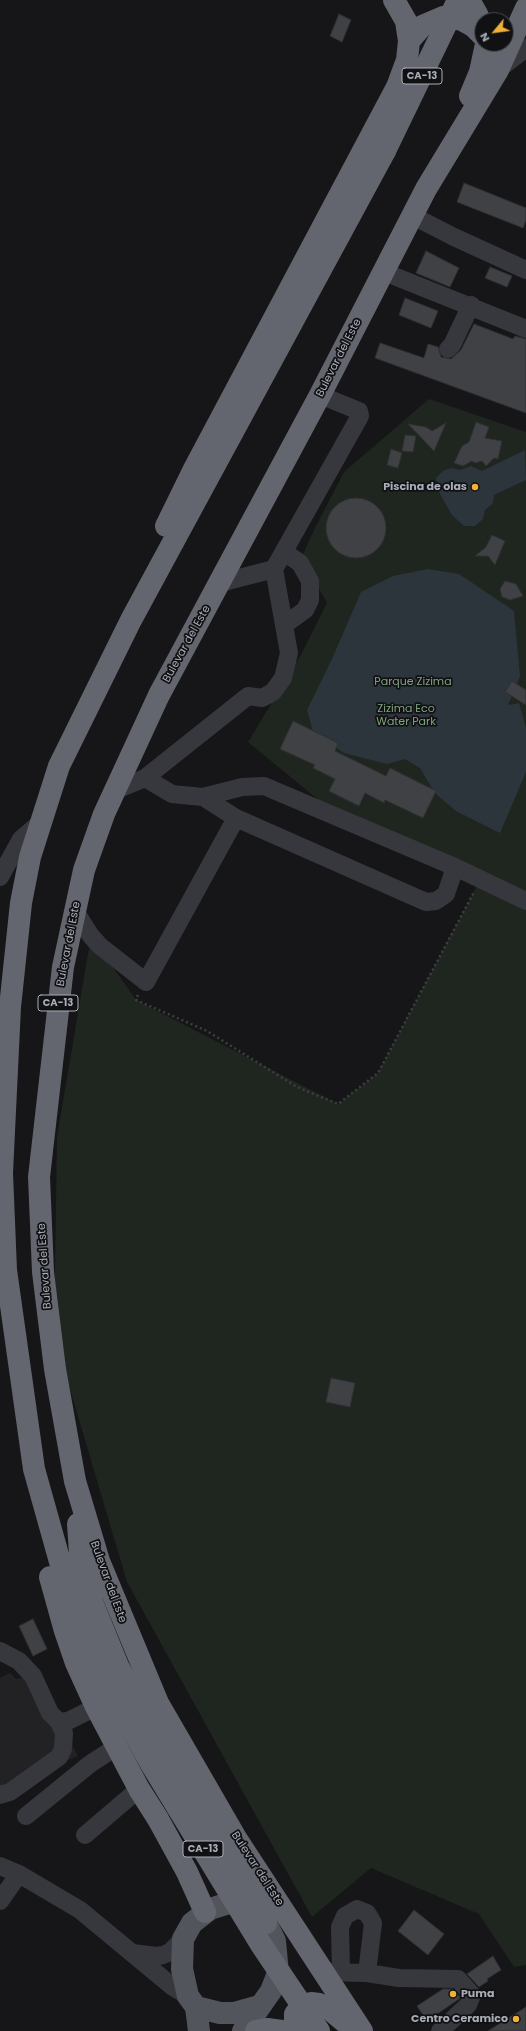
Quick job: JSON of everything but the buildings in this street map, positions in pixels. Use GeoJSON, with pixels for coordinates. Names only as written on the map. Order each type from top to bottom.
{"type":"FeatureCollection","features":[{"type":"Feature","properties":{"kind":"highway"},"geometry":{"type":"LineString","coordinates":[[131,620],[176,505],[397,87],[407,60],[409,41],[406,21],[394,0]]}},
{"type":"Feature","properties":{"kind":"highway","name":"CA-13"},"geometry":{"type":"LineString","coordinates":[[319,2031],[260,1943],[151,1764],[95,1662],[69,1594],[34,1469],[6,1270],[2,1173],[5,1000],[15,955],[21,903],[30,857],[59,766],[131,620],[385,151],[458,0]]}},
{"type":"Feature","properties":{"kind":"highway"},"geometry":{"type":"LineString","coordinates":[[469,0],[476,12]]}},
{"type":"Feature","properties":{"kind":"highway","name":"Bulevar del Este"},"geometry":{"type":"LineString","coordinates":[[362,2031],[332,1972],[236,1838],[158,1703],[99,1561],[75,1481],[55,1369],[43,1272],[39,1177],[63,967],[84,870],[114,791],[160,695],[320,396],[426,190],[498,70],[526,8]]}},
{"type":"Feature","properties":{"kind":"highway"},"geometry":{"type":"LineString","coordinates":[[409,41],[422,26],[443,17],[462,20],[474,27]]}},
{"type":"Feature","properties":{"kind":"highway"},"geometry":{"type":"LineString","coordinates":[[426,190],[473,89],[484,52]]}},
{"type":"Feature","properties":{"kind":"highway"},"geometry":{"type":"LineString","coordinates":[[0,934],[15,955]]}},
{"type":"Feature","properties":{"kind":"highway"},"geometry":{"type":"LineString","coordinates":[[34,1469],[38,1512],[55,1599],[76,1663],[96,1707],[139,1790],[175,1850],[186,1866],[197,1877],[206,1881],[215,1880],[222,1874],[223,1866],[217,1841]]}},
{"type":"Feature","properties":{"kind":"highway"},"geometry":{"type":"LineString","coordinates":[[75,1481],[80,1554],[92,1602],[118,1666],[149,1728],[266,1923]]}},
{"type":"Feature","properties":{"kind":"highway"},"geometry":{"type":"LineString","coordinates":[[175,1850],[194,1887],[204,1912]]}},
{"type":"Feature","properties":{"kind":"highway"},"geometry":{"type":"LineString","coordinates":[[298,2031],[295,2024],[295,2014],[302,2006],[311,2003],[319,2004],[328,2008],[356,2031]]}},
{"type":"Feature","properties":{"kind":"highway"},"geometry":{"type":"LineString","coordinates":[[256,2031],[267,2029],[282,2031]]}},
{"type":"Feature","properties":{"kind":"main road"},"geometry":{"type":"LineString","coordinates":[[199,2031],[182,1969],[183,1939],[192,1924],[204,1912],[219,1905],[229,1904],[249,1910],[266,1923],[275,1941],[278,1973],[271,1990],[259,2006],[244,2031]]}},
{"type":"Feature","properties":{"kind":"main road"},"geometry":{"type":"LineString","coordinates":[[192,2002],[203,2010],[228,2013],[259,2006]]}},
{"type":"Feature","properties":{"kind":"street"},"geometry":{"type":"LineString","coordinates":[[498,70],[526,48]]}},
{"type":"Feature","properties":{"kind":"street"},"geometry":{"type":"LineString","coordinates":[[413,216],[454,237],[526,270]]}},
{"type":"Feature","properties":{"kind":"street"},"geometry":{"type":"LineString","coordinates":[[384,272],[471,305],[526,328]]}},
{"type":"Feature","properties":{"kind":"street"},"geometry":{"type":"LineString","coordinates":[[448,348],[452,345],[471,305]]}},
{"type":"Feature","properties":{"kind":"street"},"geometry":{"type":"LineString","coordinates":[[114,791],[145,778],[248,696],[262,698],[274,692],[283,678],[289,653],[274,569],[360,416],[359,411],[320,396]]}},
{"type":"Feature","properties":{"kind":"street"},"geometry":{"type":"LineString","coordinates":[[284,552],[300,563],[310,581],[310,600],[305,610],[284,625]]}},
{"type":"Feature","properties":{"kind":"street"},"geometry":{"type":"LineString","coordinates":[[220,583],[274,569]]}},
{"type":"Feature","properties":{"kind":"street"},"geometry":{"type":"LineString","coordinates":[[145,778],[172,794],[203,798],[242,788],[264,786],[455,866],[526,901]]}},
{"type":"Feature","properties":{"kind":"street"},"geometry":{"type":"LineString","coordinates":[[203,798],[236,818],[426,902],[436,901],[446,894],[455,866]]}},
{"type":"Feature","properties":{"kind":"street"},"geometry":{"type":"LineString","coordinates":[[74,912],[100,946],[146,982],[236,818]]}},
{"type":"Feature","properties":{"kind":"street"},"geometry":{"type":"LineString","coordinates":[[0,876],[21,839],[40,822]]}},
{"type":"Feature","properties":{"kind":"street"},"geometry":{"type":"LineString","coordinates":[[0,1651],[20,1661],[33,1676],[50,1713],[59,1722],[64,1733],[63,1749],[59,1757],[10,1792],[0,1795]]}},
{"type":"Feature","properties":{"kind":"street"},"geometry":{"type":"LineString","coordinates":[[59,1722],[68,1721],[96,1707]]}},
{"type":"Feature","properties":{"kind":"street"},"geometry":{"type":"LineString","coordinates":[[26,1816],[90,1764],[116,1746]]}},
{"type":"Feature","properties":{"kind":"street"},"geometry":{"type":"LineString","coordinates":[[85,1835],[139,1790]]}},
{"type":"Feature","properties":{"kind":"street"},"geometry":{"type":"LineString","coordinates":[[0,1866],[20,1874],[80,1910],[192,2002]]}},
{"type":"Feature","properties":{"kind":"street"},"geometry":{"type":"LineString","coordinates":[[0,1901],[20,1874]]}},
{"type":"Feature","properties":{"kind":"street"},"geometry":{"type":"LineString","coordinates":[[367,1973],[373,1923],[367,1913],[357,1909],[346,1916],[340,1927],[332,1972],[367,1973],[399,1978],[458,1979],[472,1995],[468,2004],[440,2031]]}},
{"type":"Feature","properties":{"kind":"street"},"geometry":{"type":"LineString","coordinates":[[132,1953],[157,1956],[163,1955],[170,1952],[183,1939]]}},
{"type":"Feature","properties":{"kind":"path"},"geometry":{"type":"LineString","coordinates":[[146,982],[136,1000],[207,1031],[297,1087],[338,1104],[378,1074],[477,886]]}},
{"type":"Feature","properties":{"kind":"shaded area","name":"Piscina de olas"},"geometry":{"type":"Polygon","coordinates":[[[525,450],[526,480],[494,495],[493,503],[485,510],[483,519],[475,526],[464,526],[452,515],[440,494],[436,478],[443,471],[451,468],[460,470],[471,466],[482,471],[525,450]]]}},
{"type":"Feature","properties":{"kind":"shaded area"},"geometry":{"type":"Polygon","coordinates":[[[428,569],[459,574],[514,611],[520,676],[508,705],[519,703],[526,728],[526,772],[500,833],[456,811],[435,793],[420,768],[405,759],[387,764],[344,753],[313,732],[307,710],[332,659],[361,592],[393,576],[428,569]]]}},
{"type":"Feature","properties":{"kind":"shaded area"},"geometry":{"type":"Polygon","coordinates":[[[10,1673],[16,1679],[31,1676],[78,1756],[0,1787],[0,1678],[10,1673]]]}},
{"type":"Feature","properties":{"kind":"green space","name":"Zizima Eco Water Park"},"geometry":{"type":"Polygon","coordinates":[[[429,399],[526,432],[526,891],[343,820],[248,742],[302,653],[327,603],[311,574],[303,554],[344,472],[429,399]]]}},
{"type":"Feature","properties":{"kind":"green space"},"geometry":{"type":"Polygon","coordinates":[[[477,886],[526,899],[526,1965],[514,1967],[479,1914],[371,1868],[312,1917],[127,1582],[54,1335],[57,1137],[91,936],[136,1000],[338,1104],[378,1073],[477,886]]]}},
{"type":"Feature","properties":{"kind":"place","name":"Piscina de olas"},"geometry":{"type":"Point","coordinates":[475,487]}},
{"type":"Feature","properties":{"kind":"place","name":"Puma"},"geometry":{"type":"Point","coordinates":[453,1994]}},
{"type":"Feature","properties":{"kind":"place","name":"Centro Ceramico"},"geometry":{"type":"Point","coordinates":[516,2019]}},
{"type":"Feature","properties":{"kind":"park label","name":"Parque Zizima"},"geometry":{"type":"Point","coordinates":[413,682]}}]}
